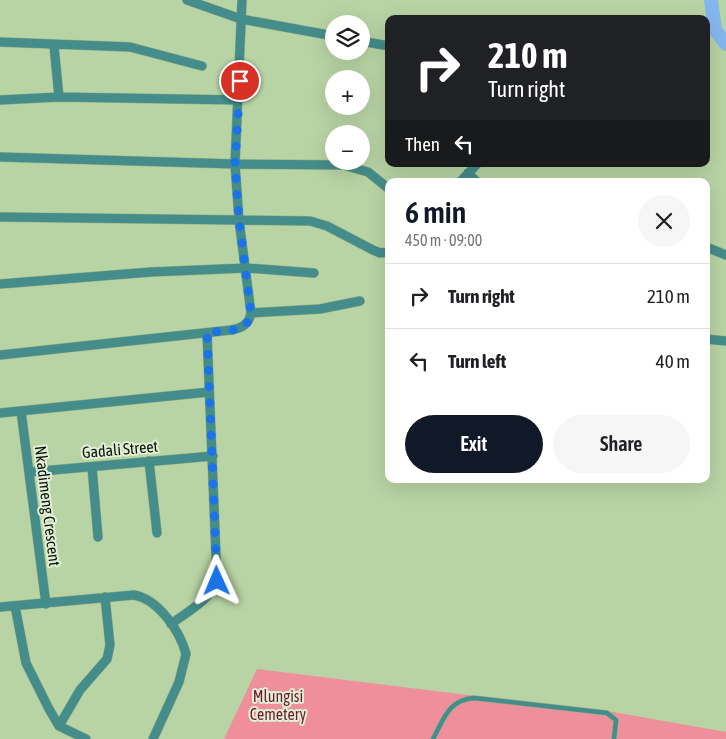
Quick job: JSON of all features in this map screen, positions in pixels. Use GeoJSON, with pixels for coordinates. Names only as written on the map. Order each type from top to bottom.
{"type":"FeatureCollection","features":[{"type":"Feature","properties":{"kind":"street"},"geometry":{"type":"LineString","coordinates":[[187,0],[241,19],[325,34]]}},
{"type":"Feature","properties":{"kind":"street"},"geometry":{"type":"LineString","coordinates":[[0,355],[239,328],[249,322],[251,314],[239,220],[235,164],[242,0]]}},
{"type":"Feature","properties":{"kind":"street"},"geometry":{"type":"LineString","coordinates":[[0,42],[54,46],[130,47],[202,66]]}},
{"type":"Feature","properties":{"kind":"street"},"geometry":{"type":"LineString","coordinates":[[370,43],[385,45]]}},
{"type":"Feature","properties":{"kind":"street"},"geometry":{"type":"LineString","coordinates":[[54,46],[59,97]]}},
{"type":"Feature","properties":{"kind":"street"},"geometry":{"type":"LineString","coordinates":[[0,100],[59,97],[238,100]]}},
{"type":"Feature","properties":{"kind":"street"},"geometry":{"type":"LineString","coordinates":[[0,158],[351,166],[368,172],[385,185]]}},
{"type":"Feature","properties":{"kind":"street"},"geometry":{"type":"LineString","coordinates":[[464,178],[474,167]]}},
{"type":"Feature","properties":{"kind":"street"},"geometry":{"type":"LineString","coordinates":[[468,174],[473,178]]}},
{"type":"Feature","properties":{"kind":"street"},"geometry":{"type":"LineString","coordinates":[[0,217],[319,223],[373,250],[385,252]]}},
{"type":"Feature","properties":{"kind":"street"},"geometry":{"type":"LineString","coordinates":[[710,249],[726,255]]}},
{"type":"Feature","properties":{"kind":"street"},"geometry":{"type":"LineString","coordinates":[[0,284],[151,272],[246,268],[314,274]]}},
{"type":"Feature","properties":{"kind":"street"},"geometry":{"type":"LineString","coordinates":[[251,314],[320,309],[360,301]]}},
{"type":"Feature","properties":{"kind":"street"},"geometry":{"type":"LineString","coordinates":[[171,624],[213,591],[217,581],[207,332]]}},
{"type":"Feature","properties":{"kind":"street"},"geometry":{"type":"LineString","coordinates":[[710,339],[726,341]]}},
{"type":"Feature","properties":{"kind":"street"},"geometry":{"type":"LineString","coordinates":[[0,413],[209,392]]}},
{"type":"Feature","properties":{"kind":"street","name":"Nkadimeng Crescent"},"geometry":{"type":"LineString","coordinates":[[21,411],[46,604]]}},
{"type":"Feature","properties":{"kind":"street","name":"Gadali Street"},"geometry":{"type":"LineString","coordinates":[[30,472],[213,456]]}},
{"type":"Feature","properties":{"kind":"street"},"geometry":{"type":"LineString","coordinates":[[149,461],[157,533]]}},
{"type":"Feature","properties":{"kind":"street"},"geometry":{"type":"LineString","coordinates":[[92,467],[98,537]]}},
{"type":"Feature","properties":{"kind":"street"},"geometry":{"type":"LineString","coordinates":[[0,607],[140,596],[153,604],[171,624],[184,648],[186,659],[179,682],[152,739]]}},
{"type":"Feature","properties":{"kind":"street"},"geometry":{"type":"LineString","coordinates":[[59,726],[77,695],[100,668],[109,653],[110,645],[105,598]]}},
{"type":"Feature","properties":{"kind":"street"},"geometry":{"type":"LineString","coordinates":[[15,606],[26,663],[59,726],[86,739]]}},
{"type":"Feature","properties":{"kind":"lane"},"geometry":{"type":"LineString","coordinates":[[433,739],[455,702],[474,698],[607,713],[616,720],[614,739]]}},
{"type":"Feature","properties":{"kind":"green space","name":"Mlungisi Cemetery"},"geometry":{"type":"Polygon","coordinates":[[[257,669],[596,709],[726,732],[726,739],[224,739],[257,669]]]}},
{"type":"Feature","properties":{"kind":"waterway"},"geometry":{"type":"LineString","coordinates":[[711,0],[715,30],[726,44]]}},
{"type":"Feature","properties":{"kind":"route"},"geometry":{"type":"LineString","coordinates":[[217,581],[207,332],[243,327],[251,318],[239,220],[235,164],[240,81]]}}]}
